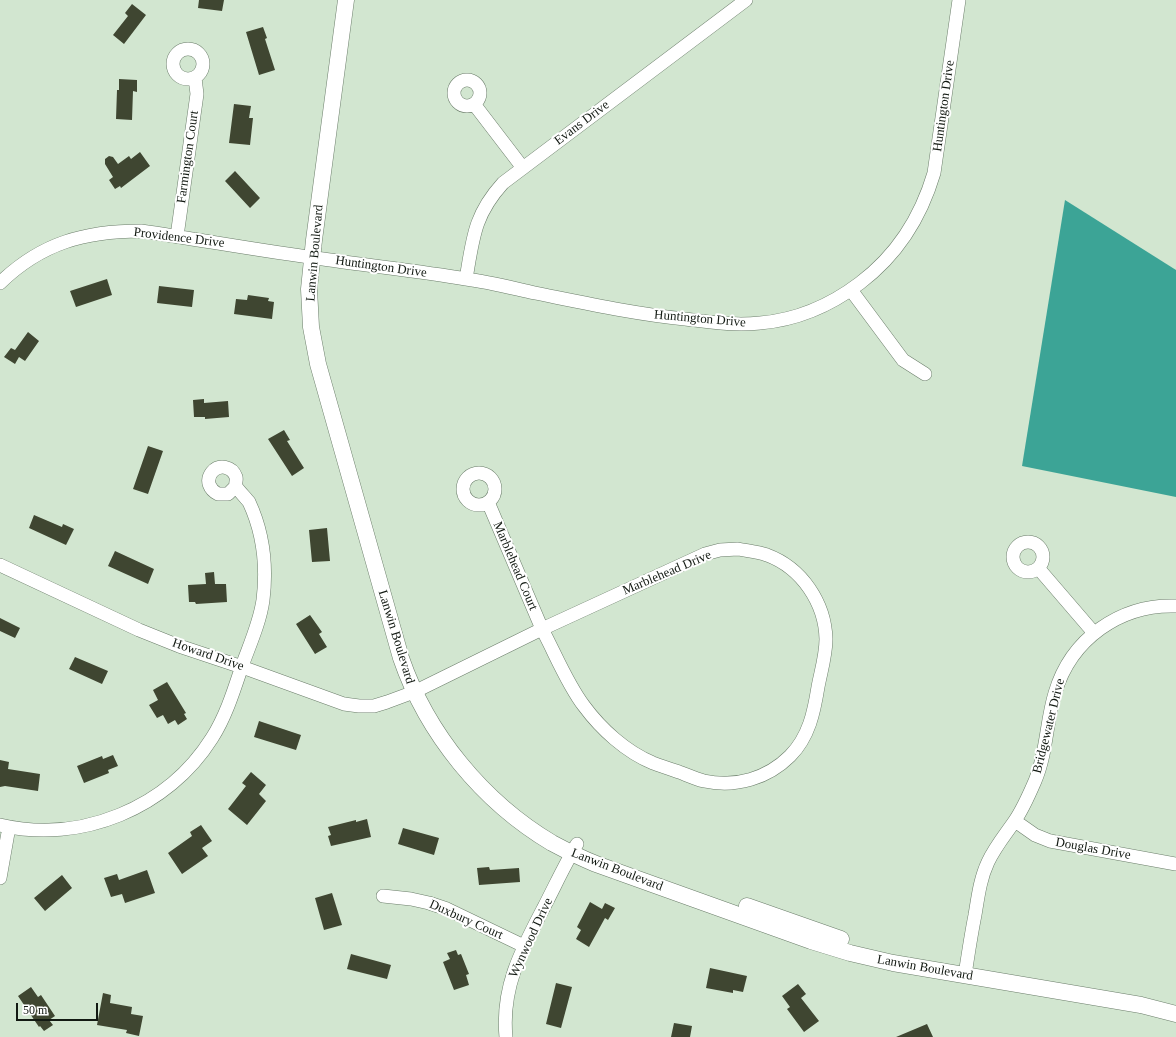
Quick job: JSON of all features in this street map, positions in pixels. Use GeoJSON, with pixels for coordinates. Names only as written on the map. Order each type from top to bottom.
{"type":"FeatureCollection","features":[{"type":"Feature","properties":{"kind":"street","name":"Lanwin Boulevard"},"geometry":{"type":"LineString","coordinates":[[317,258],[346,0]]}},
{"type":"Feature","properties":{"kind":"street","name":"Lanwin Boulevard"},"geometry":{"type":"LineString","coordinates":[[356,0],[317,258],[309,289],[311,327],[318,364],[401,658],[418,690],[426,716],[452,754],[475,781],[501,806],[552,843],[574,849],[596,864],[811,941],[850,953],[893,963],[966,970],[1176,1003]]}},
{"type":"Feature","properties":{"kind":"street","name":"Evans Drive"},"geometry":{"type":"LineString","coordinates":[[466,279],[473,236],[478,220],[492,195],[503,183],[746,0]]}},
{"type":"Feature","properties":{"kind":"street","name":"Huntington Drive"},"geometry":{"type":"LineString","coordinates":[[317,258],[466,279],[649,315],[736,324],[760,323],[784,319],[808,312],[830,303],[871,275],[891,256],[909,231],[918,215],[928,193],[934,173],[959,0]]}},
{"type":"Feature","properties":{"kind":"street","name":"Farmington Court"},"geometry":{"type":"LineString","coordinates":[[177,236],[196,94],[195,78]]}},
{"type":"Feature","properties":{"kind":"street"},"geometry":{"type":"LineString","coordinates":[[474,104],[523,168]]}},
{"type":"Feature","properties":{"kind":"street","name":"Providence Drive"},"geometry":{"type":"LineString","coordinates":[[0,283],[11,272],[31,258],[54,246],[75,238],[96,233],[119,231],[141,231],[317,258]]}},
{"type":"Feature","properties":{"kind":"street"},"geometry":{"type":"LineString","coordinates":[[851,290],[903,360],[925,374]]}},
{"type":"Feature","properties":{"kind":"street"},"geometry":{"type":"LineString","coordinates":[[0,878],[5,826],[32,830],[57,830],[81,827],[126,813],[147,802],[182,775],[198,758],[212,738],[222,720],[258,622],[263,602],[265,581],[261,540],[256,520],[248,502],[236,486]]}},
{"type":"Feature","properties":{"kind":"street","name":"Marblehead Court"},"geometry":{"type":"LineString","coordinates":[[488,502],[542,629]]}},
{"type":"Feature","properties":{"kind":"street","name":"Marblehead Drive"},"geometry":{"type":"LineString","coordinates":[[418,690],[542,629],[705,554],[720,550],[738,549],[754,551],[769,556],[786,565],[798,574],[815,597],[824,622],[826,639],[825,652],[812,718],[807,733],[791,755],[778,766],[751,780],[735,783],[704,781],[652,762],[632,752],[598,723],[576,694],[542,629]]}},
{"type":"Feature","properties":{"kind":"street","name":"Howard Drive"},"geometry":{"type":"LineString","coordinates":[[0,565],[140,630],[179,646],[242,666],[344,704],[374,706],[418,690]]}},
{"type":"Feature","properties":{"kind":"street"},"geometry":{"type":"LineString","coordinates":[[1039,569],[1094,633]]}},
{"type":"Feature","properties":{"kind":"street","name":"Bridgewater Drive"},"geometry":{"type":"LineString","coordinates":[[966,970],[981,881],[987,863],[997,845],[1015,821],[1025,804],[1038,774],[1042,762],[1055,694],[1061,676],[1070,660],[1081,645],[1108,623],[1127,614],[1151,608],[1176,606]]}},
{"type":"Feature","properties":{"kind":"street","name":"Douglas Drive"},"geometry":{"type":"LineString","coordinates":[[1015,821],[1035,835],[1050,841],[1176,864]]}},
{"type":"Feature","properties":{"kind":"street","name":"Wynwood Drive"},"geometry":{"type":"LineString","coordinates":[[506,1037],[506,1006],[509,987],[515,966],[574,849]]}},
{"type":"Feature","properties":{"kind":"street","name":"Duxbury Court"},"geometry":{"type":"LineString","coordinates":[[383,896],[410,899],[447,909],[524,946]]}},
{"type":"Feature","properties":{"kind":"street","name":"Lanwin Boulevard"},"geometry":{"type":"LineString","coordinates":[[966,970],[1141,1005],[1176,1014]]}},
{"type":"Feature","properties":{"kind":"water"},"geometry":{"type":"Polygon","coordinates":[[[1065,200],[1176,270],[1176,497],[1022,466],[1065,200]]]}},
{"type":"Feature","properties":{"kind":"building"},"geometry":{"type":"Polygon","coordinates":[[[199,0],[224,0],[222,11],[198,8],[199,0]]]}},
{"type":"Feature","properties":{"kind":"building"},"geometry":{"type":"Polygon","coordinates":[[[132,4],[146,15],[124,44],[113,35],[128,16],[125,13],[132,4]]]}},
{"type":"Feature","properties":{"kind":"building"},"geometry":{"type":"Polygon","coordinates":[[[263,27],[267,38],[265,39],[275,70],[259,75],[246,32],[263,27]]]}},
{"type":"Feature","properties":{"kind":"building"},"geometry":{"type":"Polygon","coordinates":[[[119,79],[137,80],[137,92],[133,91],[132,120],[116,119],[119,79]]]}},
{"type":"Feature","properties":{"kind":"building"},"geometry":{"type":"Polygon","coordinates":[[[234,104],[251,106],[249,118],[253,118],[250,145],[229,143],[234,104]]]}},
{"type":"Feature","properties":{"kind":"building"},"geometry":{"type":"Polygon","coordinates":[[[140,152],[150,166],[121,188],[120,186],[115,189],[109,180],[113,177],[105,164],[105,159],[109,156],[113,157],[118,164],[129,156],[131,159],[140,152]]]}},
{"type":"Feature","properties":{"kind":"building"},"geometry":{"type":"Polygon","coordinates":[[[235,171],[260,198],[250,208],[225,181],[235,171]]]}},
{"type":"Feature","properties":{"kind":"building"},"geometry":{"type":"Polygon","coordinates":[[[107,279],[112,295],[76,307],[70,291],[107,279]]]}},
{"type":"Feature","properties":{"kind":"building"},"geometry":{"type":"Polygon","coordinates":[[[159,286],[194,290],[192,307],[157,303],[159,286]]]}},
{"type":"Feature","properties":{"kind":"building"},"geometry":{"type":"Polygon","coordinates":[[[248,295],[269,298],[268,301],[274,302],[272,319],[234,314],[236,299],[247,300],[248,295]]]}},
{"type":"Feature","properties":{"kind":"building"},"geometry":{"type":"Polygon","coordinates":[[[28,332],[39,341],[25,361],[19,357],[15,364],[4,357],[11,348],[15,350],[28,332]]]}},
{"type":"Feature","properties":{"kind":"building"},"geometry":{"type":"Polygon","coordinates":[[[204,399],[204,403],[228,401],[229,417],[205,419],[205,417],[194,417],[193,400],[204,399]]]}},
{"type":"Feature","properties":{"kind":"building"},"geometry":{"type":"Polygon","coordinates":[[[284,430],[290,440],[287,441],[304,468],[292,476],[268,439],[284,430]]]}},
{"type":"Feature","properties":{"kind":"building"},"geometry":{"type":"Polygon","coordinates":[[[148,446],[163,451],[148,494],[133,489],[148,446]]]}},
{"type":"Feature","properties":{"kind":"building"},"geometry":{"type":"Polygon","coordinates":[[[34,515],[62,527],[63,524],[74,529],[66,545],[29,528],[34,515]]]}},
{"type":"Feature","properties":{"kind":"building"},"geometry":{"type":"Polygon","coordinates":[[[327,528],[330,561],[312,562],[309,530],[327,528]]]}},
{"type":"Feature","properties":{"kind":"building"},"geometry":{"type":"Polygon","coordinates":[[[115,551],[154,569],[148,584],[108,566],[115,551]]]}},
{"type":"Feature","properties":{"kind":"building"},"geometry":{"type":"Polygon","coordinates":[[[214,572],[215,584],[226,584],[227,602],[196,604],[195,602],[189,602],[188,585],[206,584],[205,573],[214,572]]]}},
{"type":"Feature","properties":{"kind":"building"},"geometry":{"type":"Polygon","coordinates":[[[310,615],[322,632],[319,634],[327,647],[315,654],[296,624],[310,615]]]}},
{"type":"Feature","properties":{"kind":"building"},"geometry":{"type":"Polygon","coordinates":[[[0,618],[20,628],[15,638],[0,631],[0,618]]]}},
{"type":"Feature","properties":{"kind":"building"},"geometry":{"type":"Polygon","coordinates":[[[75,657],[108,671],[102,684],[69,669],[75,657]]]}},
{"type":"Feature","properties":{"kind":"building"},"geometry":{"type":"Polygon","coordinates":[[[167,682],[186,713],[184,714],[187,719],[178,725],[175,720],[168,724],[163,715],[157,718],[149,705],[158,700],[153,690],[167,682]]]}},
{"type":"Feature","properties":{"kind":"building"},"geometry":{"type":"Polygon","coordinates":[[[259,721],[301,735],[296,750],[254,737],[259,721]]]}},
{"type":"Feature","properties":{"kind":"building"},"geometry":{"type":"Polygon","coordinates":[[[113,755],[118,766],[108,770],[109,773],[84,783],[77,766],[102,756],[103,759],[113,755]]]}},
{"type":"Feature","properties":{"kind":"building"},"geometry":{"type":"Polygon","coordinates":[[[0,760],[9,762],[8,769],[40,774],[38,791],[5,786],[0,787],[0,760]]]}},
{"type":"Feature","properties":{"kind":"building"},"geometry":{"type":"Polygon","coordinates":[[[251,772],[266,785],[259,794],[266,801],[247,825],[228,809],[246,786],[242,783],[251,772]]]}},
{"type":"Feature","properties":{"kind":"building"},"geometry":{"type":"Polygon","coordinates":[[[367,819],[371,837],[331,846],[328,836],[331,835],[328,827],[356,820],[356,822],[367,819]]]}},
{"type":"Feature","properties":{"kind":"building"},"geometry":{"type":"Polygon","coordinates":[[[201,825],[212,841],[202,848],[208,856],[182,874],[168,853],[192,836],[190,832],[201,825]]]}},
{"type":"Feature","properties":{"kind":"building"},"geometry":{"type":"Polygon","coordinates":[[[403,828],[439,838],[434,855],[398,844],[403,828]]]}},
{"type":"Feature","properties":{"kind":"building"},"geometry":{"type":"Polygon","coordinates":[[[489,867],[490,870],[519,868],[520,882],[479,885],[477,868],[489,867]]]}},
{"type":"Feature","properties":{"kind":"building"},"geometry":{"type":"Polygon","coordinates":[[[147,870],[155,893],[125,903],[122,894],[111,897],[104,878],[117,874],[119,880],[147,870]]]}},
{"type":"Feature","properties":{"kind":"building"},"geometry":{"type":"Polygon","coordinates":[[[62,875],[72,888],[45,911],[34,898],[62,875]]]}},
{"type":"Feature","properties":{"kind":"building"},"geometry":{"type":"Polygon","coordinates":[[[332,893],[342,925],[324,930],[315,898],[332,893]]]}},
{"type":"Feature","properties":{"kind":"building"},"geometry":{"type":"Polygon","coordinates":[[[590,902],[602,909],[605,903],[615,908],[608,920],[605,918],[589,947],[576,939],[581,930],[577,927],[590,902]]]}},
{"type":"Feature","properties":{"kind":"building"},"geometry":{"type":"Polygon","coordinates":[[[456,950],[458,955],[461,954],[469,974],[466,975],[469,985],[454,990],[443,962],[450,959],[447,953],[456,950]]]}},
{"type":"Feature","properties":{"kind":"building"},"geometry":{"type":"Polygon","coordinates":[[[351,954],[391,965],[387,979],[347,969],[351,954]]]}},
{"type":"Feature","properties":{"kind":"building"},"geometry":{"type":"Polygon","coordinates":[[[710,968],[747,976],[743,992],[733,990],[733,993],[706,988],[710,968]]]}},
{"type":"Feature","properties":{"kind":"building"},"geometry":{"type":"Polygon","coordinates":[[[556,983],[572,987],[561,1028],[546,1024],[556,983]]]}},
{"type":"Feature","properties":{"kind":"building"},"geometry":{"type":"Polygon","coordinates":[[[798,984],[806,994],[801,998],[819,1021],[804,1032],[787,1009],[790,1007],[782,996],[798,984]]]}},
{"type":"Feature","properties":{"kind":"building"},"geometry":{"type":"Polygon","coordinates":[[[31,987],[38,997],[41,995],[55,1016],[49,1020],[53,1025],[44,1031],[40,1026],[39,1027],[18,996],[31,987]]]}},
{"type":"Feature","properties":{"kind":"building"},"geometry":{"type":"Polygon","coordinates":[[[103,993],[111,995],[110,1003],[132,1007],[131,1014],[143,1016],[139,1036],[126,1033],[127,1030],[97,1025],[103,993]]]}},
{"type":"Feature","properties":{"kind":"building"},"geometry":{"type":"Polygon","coordinates":[[[674,1023],[692,1026],[690,1037],[671,1037],[674,1023]]]}},
{"type":"Feature","properties":{"kind":"building"},"geometry":{"type":"Polygon","coordinates":[[[927,1024],[933,1037],[896,1037],[927,1024]]]}}]}
